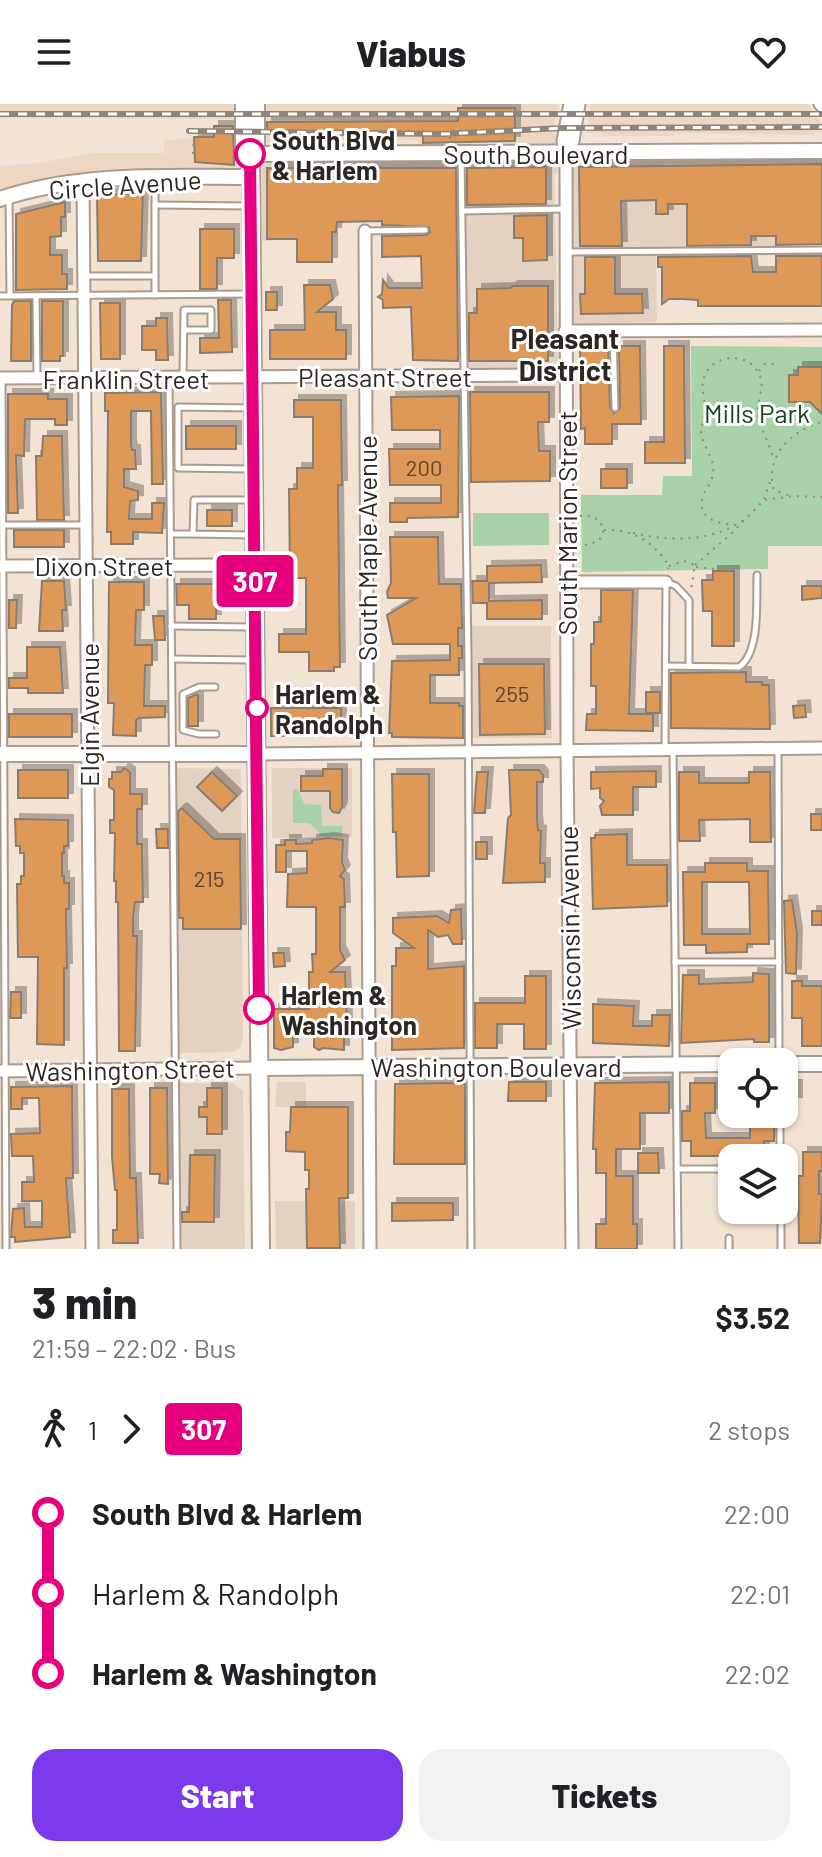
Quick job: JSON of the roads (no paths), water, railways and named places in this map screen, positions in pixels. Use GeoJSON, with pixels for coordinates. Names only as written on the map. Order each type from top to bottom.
{"type":"FeatureCollection","features":[{"type":"Feature","properties":{"kind":"main road"},"geometry":{"type":"LineString","coordinates":[[244,104],[244,143],[250,154],[251,177],[261,1249]]}},
{"type":"Feature","properties":{"kind":"main road"},"geometry":{"type":"LineString","coordinates":[[250,154],[256,143],[256,104]]}},
{"type":"Feature","properties":{"kind":"street","name":"South Marion Street"},"geometry":{"type":"LineString","coordinates":[[567,750],[566,153],[563,141],[570,104]]}},
{"type":"Feature","properties":{"kind":"street"},"geometry":{"type":"LineString","coordinates":[[566,153],[573,141],[579,104]]}},
{"type":"Feature","properties":{"kind":"street","name":"South Boulevard"},"geometry":{"type":"LineString","coordinates":[[250,154],[822,151]]}},
{"type":"Feature","properties":{"kind":"street","name":"Circle Avenue"},"geometry":{"type":"LineString","coordinates":[[4,198],[83,182],[251,177]]}},
{"type":"Feature","properties":{"kind":"street","name":"Elgin Avenue"},"geometry":{"type":"LineString","coordinates":[[83,182],[92,1249]]}},
{"type":"Feature","properties":{"kind":"street","name":"South Maple Avenue"},"geometry":{"type":"LineString","coordinates":[[365,231],[370,1249]]}},
{"type":"Feature","properties":{"kind":"street"},"geometry":{"type":"LineString","coordinates":[[565,331],[822,330]]}},
{"type":"Feature","properties":{"kind":"street","name":"Pleasant Street"},"geometry":{"type":"LineString","coordinates":[[253,377],[566,375]]}},
{"type":"Feature","properties":{"kind":"street","name":"Franklin Street"},"geometry":{"type":"LineString","coordinates":[[1,378],[253,377]]}},
{"type":"Feature","properties":{"kind":"street","name":"Dixon Street"},"geometry":{"type":"LineString","coordinates":[[2,566],[219,565],[255,575]]}},
{"type":"Feature","properties":{"kind":"street"},"geometry":{"type":"LineString","coordinates":[[567,582],[666,578]]}},
{"type":"Feature","properties":{"kind":"street"},"geometry":{"type":"LineString","coordinates":[[2,754],[822,748]]}},
{"type":"Feature","properties":{"kind":"street","name":"Wisconsin Avenue"},"geometry":{"type":"LineString","coordinates":[[567,750],[572,1249]]}},
{"type":"Feature","properties":{"kind":"street"},"geometry":{"type":"LineString","coordinates":[[798,1063],[822,1064]]}},
{"type":"Feature","properties":{"kind":"street","name":"Washington Boulevard"},"geometry":{"type":"LineString","coordinates":[[259,1068],[718,1064]]}},
{"type":"Feature","properties":{"kind":"street","name":"Washington Street"},"geometry":{"type":"LineString","coordinates":[[3,1071],[259,1068]]}},
{"type":"Feature","properties":{"kind":"lane"},"geometry":{"type":"LineString","coordinates":[[461,153],[469,751],[471,1249]]}},
{"type":"Feature","properties":{"kind":"lane"},"geometry":{"type":"LineString","coordinates":[[155,178],[155,295]]}},
{"type":"Feature","properties":{"kind":"lane"},"geometry":{"type":"LineString","coordinates":[[4,198],[10,296]]}},
{"type":"Feature","properties":{"kind":"lane"},"geometry":{"type":"LineString","coordinates":[[155,205],[251,206]]}},
{"type":"Feature","properties":{"kind":"lane"},"geometry":{"type":"LineString","coordinates":[[462,211],[565,209]]}},
{"type":"Feature","properties":{"kind":"lane"},"geometry":{"type":"LineString","coordinates":[[365,231],[425,230]]}},
{"type":"Feature","properties":{"kind":"lane"},"geometry":{"type":"LineString","coordinates":[[565,252],[822,250]]}},
{"type":"Feature","properties":{"kind":"lane"},"geometry":{"type":"LineString","coordinates":[[84,276],[155,276]]}},
{"type":"Feature","properties":{"kind":"lane"},"geometry":{"type":"LineString","coordinates":[[0,296],[252,294]]}},
{"type":"Feature","properties":{"kind":"lane"},"geometry":{"type":"LineString","coordinates":[[36,296],[37,378]]}},
{"type":"Feature","properties":{"kind":"lane"},"geometry":{"type":"LineString","coordinates":[[183,378],[184,310],[211,310],[211,330],[184,330]]}},
{"type":"Feature","properties":{"kind":"lane"},"geometry":{"type":"LineString","coordinates":[[613,331],[615,408]]}},
{"type":"Feature","properties":{"kind":"lane"},"geometry":{"type":"LineString","coordinates":[[1,378],[6,1249]]}},
{"type":"Feature","properties":{"kind":"lane"},"geometry":{"type":"LineString","coordinates":[[169,378],[177,1249]]}},
{"type":"Feature","properties":{"kind":"lane"},"geometry":{"type":"LineString","coordinates":[[253,408],[178,407],[178,468],[254,469]]}},
{"type":"Feature","properties":{"kind":"lane"},"geometry":{"type":"LineString","coordinates":[[193,534],[194,500],[254,501]]}},
{"type":"Feature","properties":{"kind":"lane"},"geometry":{"type":"LineString","coordinates":[[3,525],[86,525]]}},
{"type":"Feature","properties":{"kind":"lane"},"geometry":{"type":"LineString","coordinates":[[171,534],[255,535]]}},
{"type":"Feature","properties":{"kind":"lane"},"geometry":{"type":"LineString","coordinates":[[666,666],[739,667],[748,659],[754,642],[757,575]]}},
{"type":"Feature","properties":{"kind":"lane"},"geometry":{"type":"LineString","coordinates":[[666,578],[689,600],[689,666]]}},
{"type":"Feature","properties":{"kind":"lane"},"geometry":{"type":"LineString","coordinates":[[666,578],[678,1249]]}},
{"type":"Feature","properties":{"kind":"lane"},"geometry":{"type":"LineString","coordinates":[[171,626],[256,627]]}},
{"type":"Feature","properties":{"kind":"lane"},"geometry":{"type":"LineString","coordinates":[[172,659],[256,660]]}},
{"type":"Feature","properties":{"kind":"lane"},"geometry":{"type":"LineString","coordinates":[[215,687],[199,687],[183,694],[182,719],[183,730],[188,733],[216,734]]}},
{"type":"Feature","properties":{"kind":"lane"},"geometry":{"type":"LineString","coordinates":[[778,748],[782,1048]]}},
{"type":"Feature","properties":{"kind":"lane"},"geometry":{"type":"LineString","coordinates":[[675,962],[779,962]]}},
{"type":"Feature","properties":{"kind":"lane"},"geometry":{"type":"LineString","coordinates":[[677,1169],[718,1169]]}},
{"type":"Feature","properties":{"kind":"lane"},"geometry":{"type":"LineString","coordinates":[[781,1224],[781,1249]]}},
{"type":"Feature","properties":{"kind":"lane"},"geometry":{"type":"LineString","coordinates":[[729,1238],[729,1249]]}},
{"type":"Feature","properties":{"kind":"railway"},"geometry":{"type":"LineString","coordinates":[[0,114],[822,114]]}},
{"type":"Feature","properties":{"kind":"railway"},"geometry":{"type":"LineString","coordinates":[[189,131],[443,134],[563,128],[822,127]]}},
{"type":"Feature","properties":{"kind":"place","name":"South Blvd & Harlem"},"geometry":{"type":"Point","coordinates":[250,154]}},
{"type":"Feature","properties":{"kind":"place","name":"Harlem & Randolph"},"geometry":{"type":"Point","coordinates":[257,708]}},
{"type":"Feature","properties":{"kind":"place","name":"Harlem & Washington"},"geometry":{"type":"Point","coordinates":[259,1009]}},
{"type":"Feature","properties":{"kind":"district","name":"Pleasant District"},"geometry":{"type":"Point","coordinates":[565,354]}},
{"type":"Feature","properties":{"kind":"park label","name":"Mills Park"},"geometry":{"type":"Point","coordinates":[757,412]}}]}
